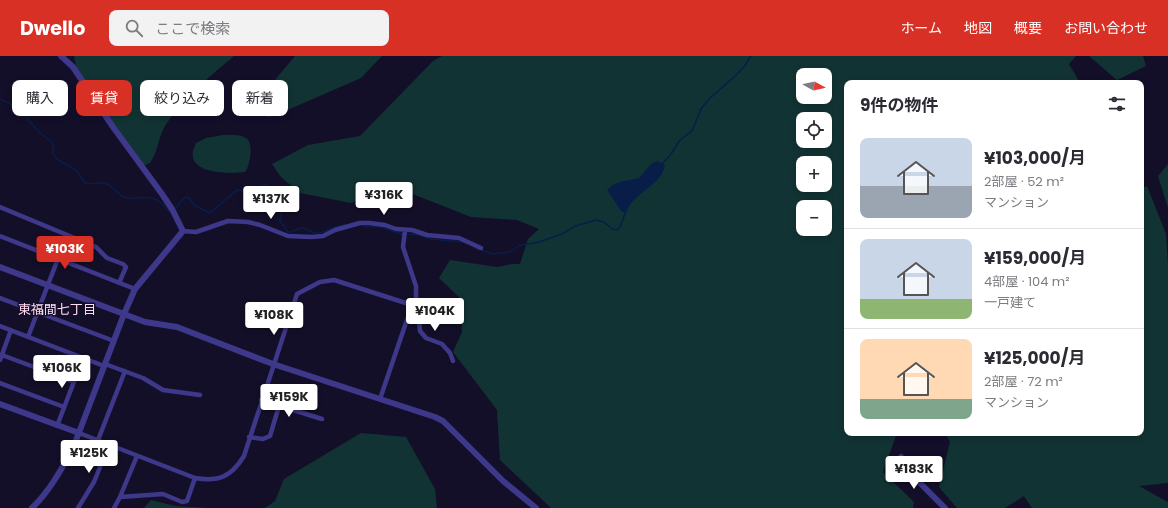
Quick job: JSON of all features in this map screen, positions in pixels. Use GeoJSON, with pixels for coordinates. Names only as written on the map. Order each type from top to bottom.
{"type":"FeatureCollection","features":[{"type":"Feature","properties":{"kind":"street"},"geometry":{"type":"LineString","coordinates":[[61,56],[73,67],[113,127],[158,188],[184,231]]}},
{"type":"Feature","properties":{"kind":"street"},"geometry":{"type":"LineString","coordinates":[[0,207],[96,247],[107,258],[123,264],[126,267],[119,283]]}},
{"type":"Feature","properties":{"kind":"street"},"geometry":{"type":"LineString","coordinates":[[184,231],[196,232],[228,221],[248,222],[288,236],[312,237],[323,236],[335,230],[360,223],[385,225],[396,229],[416,231],[427,235],[459,238],[481,248]]}},
{"type":"Feature","properties":{"kind":"street"},"geometry":{"type":"LineString","coordinates":[[405,230],[403,246],[416,286],[416,301],[420,331],[426,338],[442,344],[450,353],[452,361]]}},
{"type":"Feature","properties":{"kind":"street"},"geometry":{"type":"LineString","coordinates":[[35,507],[60,473],[68,458],[135,289],[184,231]]}},
{"type":"Feature","properties":{"kind":"street"},"geometry":{"type":"LineString","coordinates":[[0,236],[135,289]]}},
{"type":"Feature","properties":{"kind":"street"},"geometry":{"type":"LineString","coordinates":[[28,337],[67,236]]}},
{"type":"Feature","properties":{"kind":"street"},"geometry":{"type":"LineString","coordinates":[[0,267],[146,322],[170,325],[186,330],[273,364],[435,417],[443,422],[503,481],[536,508]]}},
{"type":"Feature","properties":{"kind":"street"},"geometry":{"type":"LineString","coordinates":[[0,404],[195,478],[206,480],[216,479],[231,473],[244,456],[297,294],[320,282],[334,280],[412,306]]}},
{"type":"Feature","properties":{"kind":"street"},"geometry":{"type":"LineString","coordinates":[[0,298],[114,341]]}},
{"type":"Feature","properties":{"kind":"street"},"geometry":{"type":"LineString","coordinates":[[380,399],[412,306],[416,301]]}},
{"type":"Feature","properties":{"kind":"street"},"geometry":{"type":"LineString","coordinates":[[0,326],[83,358],[144,378],[164,390],[200,395]]}},
{"type":"Feature","properties":{"kind":"street"},"geometry":{"type":"LineString","coordinates":[[0,360],[11,330]]}},
{"type":"Feature","properties":{"kind":"street"},"geometry":{"type":"LineString","coordinates":[[2,355],[74,382]]}},
{"type":"Feature","properties":{"kind":"street"},"geometry":{"type":"LineString","coordinates":[[57,426],[83,358]]}},
{"type":"Feature","properties":{"kind":"street"},"geometry":{"type":"LineString","coordinates":[[98,440],[124,371]]}},
{"type":"Feature","properties":{"kind":"street"},"geometry":{"type":"LineString","coordinates":[[0,383],[64,407]]}},
{"type":"Feature","properties":{"kind":"street"},"geometry":{"type":"LineString","coordinates":[[262,400],[322,419]]}},
{"type":"Feature","properties":{"kind":"street"},"geometry":{"type":"LineString","coordinates":[[249,437],[263,439],[270,436],[279,406]]}},
{"type":"Feature","properties":{"kind":"street"},"geometry":{"type":"LineString","coordinates":[[78,508],[94,482],[109,445]]}},
{"type":"Feature","properties":{"kind":"street"},"geometry":{"type":"LineString","coordinates":[[114,508],[137,456]]}},
{"type":"Feature","properties":{"kind":"street"},"geometry":{"type":"LineString","coordinates":[[902,457],[916,479],[945,508]]}},
{"type":"Feature","properties":{"kind":"street"},"geometry":{"type":"LineString","coordinates":[[120,497],[163,494],[182,502],[187,501],[195,478]]}},
{"type":"Feature","properties":{"kind":"green space"},"geometry":{"type":"Polygon","coordinates":[[[74,56],[234,56],[206,80],[140,80],[140,116],[172,116],[161,135],[153,159],[150,163],[143,166],[109,116],[132,116],[132,80],[84,80],[77,70],[74,56]]]}},
{"type":"Feature","properties":{"kind":"green space"},"geometry":{"type":"Polygon","coordinates":[[[295,56],[382,56],[361,78],[288,110],[288,80],[275,80],[295,56]]]}},
{"type":"Feature","properties":{"kind":"green space"},"geometry":{"type":"Polygon","coordinates":[[[442,56],[1076,56],[1069,64],[1078,80],[844,80],[844,436],[896,436],[883,472],[914,502],[913,508],[551,508],[500,460],[497,410],[453,352],[462,332],[461,299],[439,278],[450,260],[497,267],[520,264],[528,239],[539,229],[517,220],[471,217],[405,191],[383,190],[351,203],[300,193],[281,177],[272,164],[308,145],[360,136],[433,61],[442,56]]]}},
{"type":"Feature","properties":{"kind":"green space"},"geometry":{"type":"Polygon","coordinates":[[[1089,56],[1143,56],[1146,66],[1117,80],[1089,56]]]}},
{"type":"Feature","properties":{"kind":"green space"},"geometry":{"type":"Polygon","coordinates":[[[223,135],[241,136],[246,138],[248,141],[251,149],[245,172],[227,173],[207,170],[199,166],[194,161],[193,153],[196,143],[206,138],[223,135]]]}},
{"type":"Feature","properties":{"kind":"green space"},"geometry":{"type":"Polygon","coordinates":[[[1168,164],[1168,208],[1158,176],[1168,164]]]}},
{"type":"Feature","properties":{"kind":"green space"},"geometry":{"type":"Polygon","coordinates":[[[1147,186],[1166,234],[1168,264],[1168,483],[1139,486],[1168,502],[1168,508],[1032,508],[1024,496],[1005,508],[957,508],[939,487],[950,442],[947,436],[1144,436],[1144,188],[1147,186]]]}},
{"type":"Feature","properties":{"kind":"green space"},"geometry":{"type":"Polygon","coordinates":[[[361,433],[406,437],[435,489],[437,508],[265,508],[275,501],[284,479],[361,433]]]}},
{"type":"Feature","properties":{"kind":"green space"},"geometry":{"type":"Polygon","coordinates":[[[151,500],[175,506],[207,508],[144,508],[151,500]]]}},
{"type":"Feature","properties":{"kind":"water"},"geometry":{"type":"Polygon","coordinates":[[[658,161],[665,165],[659,178],[635,199],[626,213],[621,211],[607,190],[620,182],[639,178],[652,163],[658,161]]]}},
{"type":"Feature","properties":{"kind":"waterway"},"geometry":{"type":"LineString","coordinates":[[662,164],[680,140],[692,131],[701,109],[709,99],[744,67],[751,56]]}},
{"type":"Feature","properties":{"kind":"waterway"},"geometry":{"type":"LineString","coordinates":[[0,99],[18,109],[42,135],[50,140],[54,148],[53,153],[57,159],[77,171],[85,183],[107,184],[122,196],[127,198],[152,198],[162,203],[170,211]]}},
{"type":"Feature","properties":{"kind":"waterway"},"geometry":{"type":"LineString","coordinates":[[174,209],[184,198],[188,197],[194,205],[210,213],[237,190],[256,193],[261,190],[264,184],[274,188],[281,195],[283,199],[283,207],[280,221],[288,232],[304,228],[314,233],[320,233],[345,225]]}},
{"type":"Feature","properties":{"kind":"waterway"},"geometry":{"type":"LineString","coordinates":[[475,248],[493,254],[510,252],[520,245],[536,243],[562,234],[575,226],[596,220],[604,222],[612,229],[617,230],[620,227],[626,211]]}},
{"type":"Feature","properties":{"kind":"waterway"},"geometry":{"type":"LineString","coordinates":[[364,227],[381,227],[401,234],[463,242]]}},
{"type":"Feature","properties":{"kind":"district","name":"東福間七丁目"},"geometry":{"type":"Point","coordinates":[57,309]}}]}
